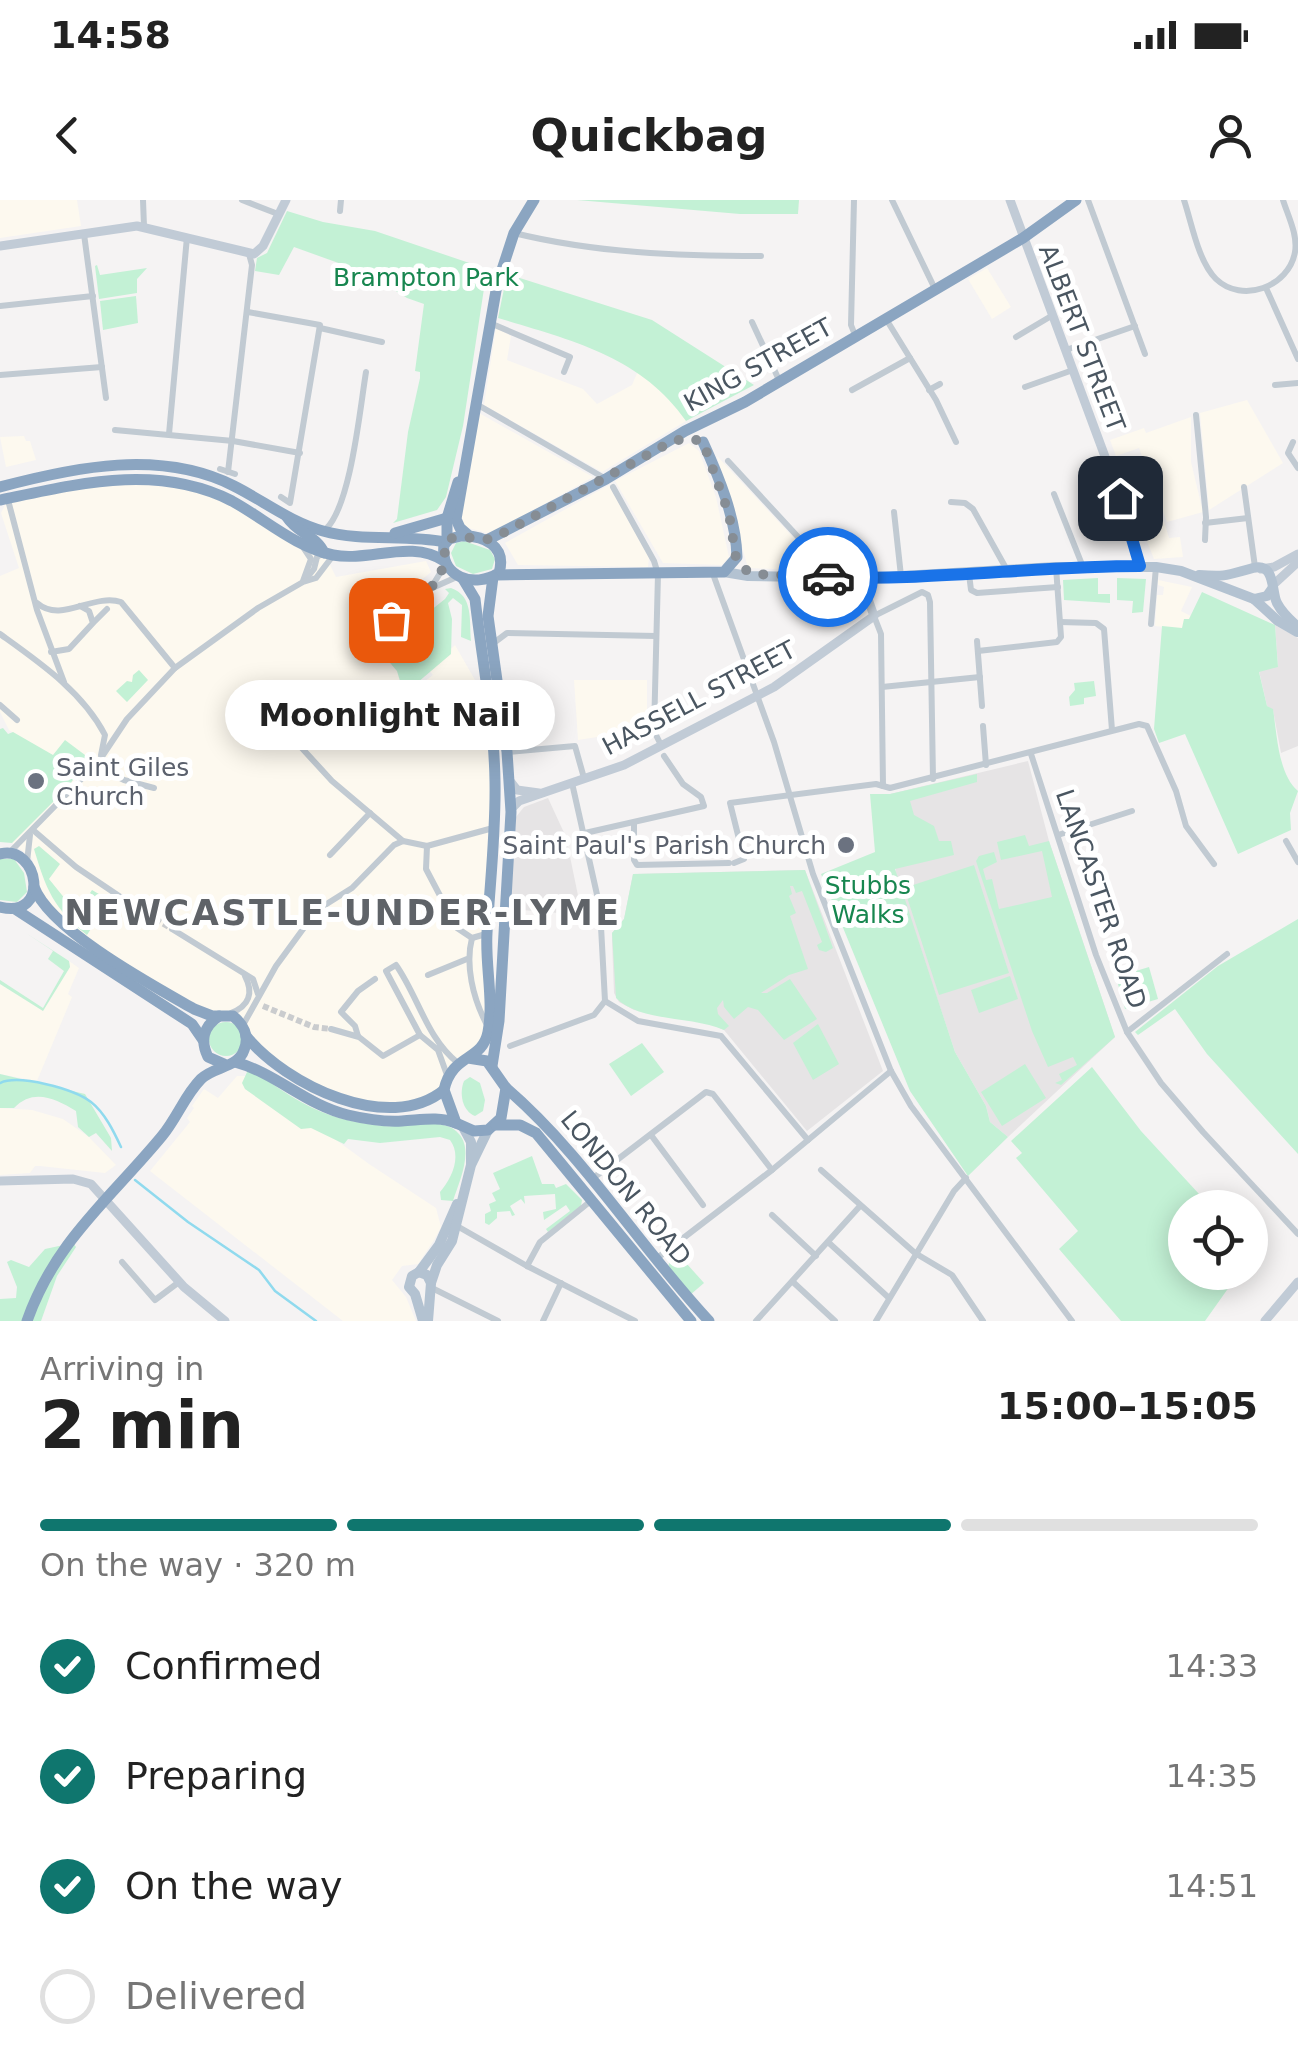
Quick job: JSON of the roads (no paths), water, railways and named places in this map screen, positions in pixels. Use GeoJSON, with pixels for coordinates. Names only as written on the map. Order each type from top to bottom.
{"type":"FeatureCollection","features":[{"type":"Feature","properties":{"kind":"highway"},"geometry":{"type":"LineString","coordinates":[[492,1066],[500,1021],[510,809],[496,641],[488,599],[502,566],[500,555],[487,540],[468,535],[456,519],[490,322],[508,249],[534,200]]}},
{"type":"Feature","properties":{"kind":"highway","name":"KING STREET"},"geometry":{"type":"LineString","coordinates":[[487,540],[610,483],[690,429],[780,381],[1024,238],[1076,200]]}},
{"type":"Feature","properties":{"kind":"highway"},"geometry":{"type":"LineString","coordinates":[[461,577],[476,582],[495,576],[658,574],[726,567],[729,514],[703,442],[702,432],[710,421]]}},
{"type":"Feature","properties":{"kind":"highway"},"geometry":{"type":"LineString","coordinates":[[673,441],[689,438],[703,442]]}},
{"type":"Feature","properties":{"kind":"highway"},"geometry":{"type":"LineString","coordinates":[[0,486],[88,466],[164,468],[222,481],[287,517],[323,531],[446,541],[468,535]]}},
{"type":"Feature","properties":{"kind":"highway"},"geometry":{"type":"LineString","coordinates":[[445,562],[446,518],[463,469]]}},
{"type":"Feature","properties":{"kind":"highway"},"geometry":{"type":"LineString","coordinates":[[3,853],[27,863],[42,904],[67,928],[194,1010],[233,1016],[270,1059],[311,1086],[353,1102],[418,1106],[431,1100],[463,1060],[481,1049],[489,1028],[487,933],[494,764],[475,599],[461,577],[445,562],[423,551],[327,558],[234,502],[187,485],[102,480],[4,500]]}},
{"type":"Feature","properties":{"kind":"highway"},"geometry":{"type":"LineString","coordinates":[[287,517],[294,529],[319,544],[327,558]]}},
{"type":"Feature","properties":{"kind":"highway"},"geometry":{"type":"LineString","coordinates":[[381,537],[446,518]]}},
{"type":"Feature","properties":{"kind":"highway"},"geometry":{"type":"LineString","coordinates":[[327,558],[350,536]]}},
{"type":"Feature","properties":{"kind":"highway"},"geometry":{"type":"LineString","coordinates":[[494,828],[510,827]]}},
{"type":"Feature","properties":{"kind":"highway"},"geometry":{"type":"LineString","coordinates":[[6,910],[30,901],[34,887]]}},
{"type":"Feature","properties":{"kind":"highway"},"geometry":{"type":"LineString","coordinates":[[6,910],[192,1024],[212,1060],[260,1070],[312,1102],[351,1116],[401,1121],[436,1118],[460,1126],[492,1128],[504,1110],[506,1088],[483,1059],[463,1060]]}},
{"type":"Feature","properties":{"kind":"highway"},"geometry":{"type":"LineString","coordinates":[[27,1321],[58,1254],[105,1196],[163,1135],[201,1078],[209,1024],[221,1016]]}},
{"type":"Feature","properties":{"kind":"highway"},"geometry":{"type":"LineString","coordinates":[[201,1078],[244,1052],[244,1031]]}},
{"type":"Feature","properties":{"kind":"highway"},"geometry":{"type":"LineString","coordinates":[[446,1083],[460,1126]]}},
{"type":"Feature","properties":{"kind":"highway","name":"LONDON ROAD"},"geometry":{"type":"LineString","coordinates":[[506,1088],[536,1114],[654,1260],[709,1321]]}},
{"type":"Feature","properties":{"kind":"highway","name":"LONDON ROAD"},"geometry":{"type":"LineString","coordinates":[[492,1128],[520,1125],[536,1133],[692,1321]]}},
{"type":"Feature","properties":{"kind":"main road"},"geometry":{"type":"LineString","coordinates":[[726,567],[748,576],[867,578],[1083,566],[1156,566],[1223,577],[1254,570],[1271,576],[1279,607],[1298,630]]}},
{"type":"Feature","properties":{"kind":"main road"},"geometry":{"type":"LineString","coordinates":[[726,567],[754,574]]}},
{"type":"Feature","properties":{"kind":"main road"},"geometry":{"type":"LineString","coordinates":[[1254,570],[1242,586],[1278,621],[1298,630]]}},
{"type":"Feature","properties":{"kind":"main road"},"geometry":{"type":"LineString","coordinates":[[1184,572],[1252,598],[1267,596],[1273,587]]}},
{"type":"Feature","properties":{"kind":"main road"},"geometry":{"type":"LineString","coordinates":[[426,1321],[430,1287],[457,1226],[471,1165],[471,1142],[460,1126]]}},
{"type":"Feature","properties":{"kind":"main road"},"geometry":{"type":"LineString","coordinates":[[471,1165],[492,1128]]}},
{"type":"Feature","properties":{"kind":"main road"},"geometry":{"type":"LineString","coordinates":[[426,1321],[409,1282],[440,1245],[465,1188]]}},
{"type":"Feature","properties":{"kind":"main road"},"geometry":{"type":"LineString","coordinates":[[419,1272],[427,1275],[430,1287]]}},
{"type":"Feature","properties":{"kind":"main road"},"geometry":{"type":"LineString","coordinates":[[415,1294],[423,1294],[430,1287]]}},
{"type":"Feature","properties":{"kind":"street"},"geometry":{"type":"LineString","coordinates":[[143,200],[144,226]]}},
{"type":"Feature","properties":{"kind":"street"},"geometry":{"type":"LineString","coordinates":[[0,246],[144,226],[249,254],[262,246],[286,200]]}},
{"type":"Feature","properties":{"kind":"street"},"geometry":{"type":"LineString","coordinates":[[340,211],[341,200]]}},
{"type":"Feature","properties":{"kind":"street"},"geometry":{"type":"LineString","coordinates":[[854,200],[851,325],[855,336]]}},
{"type":"Feature","properties":{"kind":"street"},"geometry":{"type":"LineString","coordinates":[[892,200],[935,290]]}},
{"type":"Feature","properties":{"kind":"street","name":"ALBERT STREET"},"geometry":{"type":"LineString","coordinates":[[1010,200],[1133,535],[1140,566]]}},
{"type":"Feature","properties":{"kind":"street"},"geometry":{"type":"LineString","coordinates":[[1088,200],[1146,354]]}},
{"type":"Feature","properties":{"kind":"street"},"geometry":{"type":"LineString","coordinates":[[1184,200],[1208,268],[1214,277],[1236,289],[1266,288],[1289,269],[1296,249],[1283,200]]}},
{"type":"Feature","properties":{"kind":"street"},"geometry":{"type":"LineString","coordinates":[[247,201],[279,215]]}},
{"type":"Feature","properties":{"kind":"street"},"geometry":{"type":"LineString","coordinates":[[84,233],[106,398]]}},
{"type":"Feature","properties":{"kind":"street"},"geometry":{"type":"LineString","coordinates":[[514,233],[668,255],[761,256]]}},
{"type":"Feature","properties":{"kind":"street"},"geometry":{"type":"LineString","coordinates":[[169,434],[187,236]]}},
{"type":"Feature","properties":{"kind":"street"},"geometry":{"type":"LineString","coordinates":[[228,472],[248,312],[252,265],[249,254]]}},
{"type":"Feature","properties":{"kind":"street"},"geometry":{"type":"LineString","coordinates":[[1266,288],[1298,360]]}},
{"type":"Feature","properties":{"kind":"street"},"geometry":{"type":"LineString","coordinates":[[0,306],[93,296]]}},
{"type":"Feature","properties":{"kind":"street"},"geometry":{"type":"LineString","coordinates":[[248,312],[318,323],[320,328],[290,502],[281,497]]}},
{"type":"Feature","properties":{"kind":"street"},"geometry":{"type":"LineString","coordinates":[[1016,337],[1054,315]]}},
{"type":"Feature","properties":{"kind":"street"},"geometry":{"type":"LineString","coordinates":[[886,319],[956,442]]}},
{"type":"Feature","properties":{"kind":"street"},"geometry":{"type":"LineString","coordinates":[[490,322],[570,357],[564,372]]}},
{"type":"Feature","properties":{"kind":"street"},"geometry":{"type":"LineString","coordinates":[[752,322],[780,381]]}},
{"type":"Feature","properties":{"kind":"street"},"geometry":{"type":"LineString","coordinates":[[1066,350],[1135,326]]}},
{"type":"Feature","properties":{"kind":"street"},"geometry":{"type":"LineString","coordinates":[[320,328],[382,342]]}},
{"type":"Feature","properties":{"kind":"street"},"geometry":{"type":"LineString","coordinates":[[852,390],[910,358]]}},
{"type":"Feature","properties":{"kind":"street"},"geometry":{"type":"LineString","coordinates":[[0,375],[102,367]]}},
{"type":"Feature","properties":{"kind":"street"},"geometry":{"type":"LineString","coordinates":[[1025,386],[1073,370]]}},
{"type":"Feature","properties":{"kind":"street"},"geometry":{"type":"LineString","coordinates":[[323,531],[336,516],[350,467],[366,372]]}},
{"type":"Feature","properties":{"kind":"street"},"geometry":{"type":"LineString","coordinates":[[1275,385],[1298,383]]}},
{"type":"Feature","properties":{"kind":"street"},"geometry":{"type":"LineString","coordinates":[[929,390],[940,384]]}},
{"type":"Feature","properties":{"kind":"street"},"geometry":{"type":"LineString","coordinates":[[477,405],[610,483],[654,561],[658,574],[654,731],[661,744]]}},
{"type":"Feature","properties":{"kind":"street"},"geometry":{"type":"LineString","coordinates":[[1196,415],[1205,540]]}},
{"type":"Feature","properties":{"kind":"street"},"geometry":{"type":"LineString","coordinates":[[115,430],[300,453]]}},
{"type":"Feature","properties":{"kind":"street"},"geometry":{"type":"LineString","coordinates":[[1294,442],[1288,454],[1298,468]]}},
{"type":"Feature","properties":{"kind":"street"},"geometry":{"type":"LineString","coordinates":[[730,467],[835,577]]}},
{"type":"Feature","properties":{"kind":"street"},"geometry":{"type":"LineString","coordinates":[[1244,488],[1254,570],[1298,558]]}},
{"type":"Feature","properties":{"kind":"street"},"geometry":{"type":"LineString","coordinates":[[1054,494],[1083,566]]}},
{"type":"Feature","properties":{"kind":"street"},"geometry":{"type":"LineString","coordinates":[[4,500],[64,682]]}},
{"type":"Feature","properties":{"kind":"street"},"geometry":{"type":"LineString","coordinates":[[952,502],[965,503],[973,509],[1007,571]]}},
{"type":"Feature","properties":{"kind":"street"},"geometry":{"type":"LineString","coordinates":[[894,512],[901,578]]}},
{"type":"Feature","properties":{"kind":"street"},"geometry":{"type":"LineString","coordinates":[[336,516],[338,526],[350,536]]}},
{"type":"Feature","properties":{"kind":"street"},"geometry":{"type":"LineString","coordinates":[[1206,522],[1248,518]]}},
{"type":"Feature","properties":{"kind":"street"},"geometry":{"type":"LineString","coordinates":[[298,542],[311,559],[303,582]]}},
{"type":"Feature","properties":{"kind":"street"},"geometry":{"type":"LineString","coordinates":[[3,853],[32,832],[97,763],[127,719],[175,668],[258,608],[303,582],[314,569],[317,556],[327,558]]}},
{"type":"Feature","properties":{"kind":"street"},"geometry":{"type":"LineString","coordinates":[[1273,587],[1298,558]]}},
{"type":"Feature","properties":{"kind":"street"},"geometry":{"type":"LineString","coordinates":[[430,589],[445,562]]}},
{"type":"Feature","properties":{"kind":"street"},"geometry":{"type":"LineString","coordinates":[[1151,624],[1156,566]]}},
{"type":"Feature","properties":{"kind":"street"},"geometry":{"type":"LineString","coordinates":[[726,567],[758,695],[813,874],[891,1071],[911,1106],[1072,1321]]}},
{"type":"Feature","properties":{"kind":"street"},"geometry":{"type":"LineString","coordinates":[[978,650],[1052,644],[1061,637],[1056,567]]}},
{"type":"Feature","properties":{"kind":"street"},"geometry":{"type":"LineString","coordinates":[[970,574],[972,604]]}},
{"type":"Feature","properties":{"kind":"street"},"geometry":{"type":"LineString","coordinates":[[355,650],[430,589],[461,577]]}},
{"type":"Feature","properties":{"kind":"street"},"geometry":{"type":"LineString","coordinates":[[867,578],[868,599],[881,634],[883,786]]}},
{"type":"Feature","properties":{"kind":"street"},"geometry":{"type":"LineString","coordinates":[[971,590],[977,594],[1058,587]]}},
{"type":"Feature","properties":{"kind":"street","name":"HASSELL STREET"},"geometry":{"type":"LineString","coordinates":[[510,809],[519,800],[624,765],[758,695],[874,616],[925,593],[930,598],[932,682]]}},
{"type":"Feature","properties":{"kind":"street"},"geometry":{"type":"LineString","coordinates":[[45,631],[48,619],[57,612],[106,599],[121,602],[175,668]]}},
{"type":"Feature","properties":{"kind":"street"},"geometry":{"type":"LineString","coordinates":[[36,602],[45,610],[57,612]]}},
{"type":"Feature","properties":{"kind":"street"},"geometry":{"type":"LineString","coordinates":[[79,606],[89,611],[93,623]]}},
{"type":"Feature","properties":{"kind":"street"},"geometry":{"type":"LineString","coordinates":[[40,664],[47,666],[52,655],[69,649],[107,609]]}},
{"type":"Feature","properties":{"kind":"street"},"geometry":{"type":"LineString","coordinates":[[1060,622],[1096,623],[1104,629],[1112,730]]}},
{"type":"Feature","properties":{"kind":"street"},"geometry":{"type":"LineString","coordinates":[[496,641],[507,633],[656,636]]}},
{"type":"Feature","properties":{"kind":"street"},"geometry":{"type":"LineString","coordinates":[[0,634],[64,682],[100,725],[106,742],[97,763]]}},
{"type":"Feature","properties":{"kind":"street"},"geometry":{"type":"LineString","coordinates":[[977,641],[982,706]]}},
{"type":"Feature","properties":{"kind":"street"},"geometry":{"type":"LineString","coordinates":[[882,686],[980,677]]}},
{"type":"Feature","properties":{"kind":"street"},"geometry":{"type":"LineString","coordinates":[[932,682],[933,779]]}},
{"type":"Feature","properties":{"kind":"street"},"geometry":{"type":"LineString","coordinates":[[0,704],[18,720]]}},
{"type":"Feature","properties":{"kind":"street"},"geometry":{"type":"LineString","coordinates":[[100,725],[116,726],[127,719]]}},
{"type":"Feature","properties":{"kind":"street"},"geometry":{"type":"LineString","coordinates":[[634,823],[637,865],[732,863],[744,859],[730,803],[876,784],[890,788],[1139,724],[1147,726],[1176,791],[1186,826],[1214,864]]}},
{"type":"Feature","properties":{"kind":"street"},"geometry":{"type":"LineString","coordinates":[[983,726],[986,765]]}},
{"type":"Feature","properties":{"kind":"street"},"geometry":{"type":"LineString","coordinates":[[299,745],[332,781],[404,841],[427,846],[494,828]]}},
{"type":"Feature","properties":{"kind":"street"},"geometry":{"type":"LineString","coordinates":[[506,752],[575,746],[584,778]]}},
{"type":"Feature","properties":{"kind":"street","name":"LANCASTER ROAD"},"geometry":{"type":"LineString","coordinates":[[1032,754],[1096,955],[1126,1032],[1203,1132],[1298,1234]]}},
{"type":"Feature","properties":{"kind":"street"},"geometry":{"type":"LineString","coordinates":[[585,833],[704,806],[664,756]]}},
{"type":"Feature","properties":{"kind":"street"},"geometry":{"type":"LineString","coordinates":[[97,763],[124,780],[154,788]]}},
{"type":"Feature","properties":{"kind":"street"},"geometry":{"type":"LineString","coordinates":[[509,776],[517,790],[542,794]]}},
{"type":"Feature","properties":{"kind":"street"},"geometry":{"type":"LineString","coordinates":[[510,1046],[530,1042],[594,1015],[605,1001],[602,918],[572,783]]}},
{"type":"Feature","properties":{"kind":"street"},"geometry":{"type":"LineString","coordinates":[[1058,834],[1132,812]]}},
{"type":"Feature","properties":{"kind":"street"},"geometry":{"type":"LineString","coordinates":[[330,855],[370,813]]}},
{"type":"Feature","properties":{"kind":"street"},"geometry":{"type":"LineString","coordinates":[[27,863],[32,832]]}},
{"type":"Feature","properties":{"kind":"street"},"geometry":{"type":"LineString","coordinates":[[32,832],[125,900]]}},
{"type":"Feature","properties":{"kind":"street"},"geometry":{"type":"LineString","coordinates":[[244,1031],[256,999],[316,910],[352,888],[384,854],[404,841]]}},
{"type":"Feature","properties":{"kind":"street"},"geometry":{"type":"LineString","coordinates":[[1286,841],[1298,862]]}},
{"type":"Feature","properties":{"kind":"street"},"geometry":{"type":"LineString","coordinates":[[427,846],[426,869],[456,928],[472,938]]}},
{"type":"Feature","properties":{"kind":"street"},"geometry":{"type":"LineString","coordinates":[[172,929],[257,983],[256,999],[263,1006]]}},
{"type":"Feature","properties":{"kind":"street"},"geometry":{"type":"LineString","coordinates":[[472,938],[487,933]]}},
{"type":"Feature","properties":{"kind":"street"},"geometry":{"type":"LineString","coordinates":[[472,938],[467,959],[479,1010],[489,1028]]}},
{"type":"Feature","properties":{"kind":"street"},"geometry":{"type":"LineString","coordinates":[[1126,1032],[1227,954]]}},
{"type":"Feature","properties":{"kind":"street"},"geometry":{"type":"LineString","coordinates":[[428,975],[467,959]]}},
{"type":"Feature","properties":{"kind":"street"},"geometry":{"type":"LineString","coordinates":[[446,1083],[438,1050],[420,1035],[386,971],[396,964],[439,1044],[463,1060]]}},
{"type":"Feature","properties":{"kind":"street"},"geometry":{"type":"LineString","coordinates":[[221,1016],[240,1009],[250,996],[245,975]]}},
{"type":"Feature","properties":{"kind":"street"},"geometry":{"type":"LineString","coordinates":[[359,1037],[355,1026],[341,1012],[375,978]]}},
{"type":"Feature","properties":{"kind":"street"},"geometry":{"type":"LineString","coordinates":[[605,1001],[648,1024],[721,1036],[806,1142]]}},
{"type":"Feature","properties":{"kind":"street"},"geometry":{"type":"LineString","coordinates":[[331,1028],[359,1037],[383,1056],[420,1035]]}},
{"type":"Feature","properties":{"kind":"street"},"geometry":{"type":"LineString","coordinates":[[654,1260],[772,1170],[891,1071]]}},
{"type":"Feature","properties":{"kind":"street"},"geometry":{"type":"LineString","coordinates":[[591,1180],[702,1094],[712,1092],[772,1170]]}},
{"type":"Feature","properties":{"kind":"street"},"geometry":{"type":"LineString","coordinates":[[651,1135],[704,1205]]}},
{"type":"Feature","properties":{"kind":"street"},"geometry":{"type":"LineString","coordinates":[[822,1170],[916,1253],[952,1275],[983,1321]]}},
{"type":"Feature","properties":{"kind":"street"},"geometry":{"type":"LineString","coordinates":[[0,1182],[74,1178],[91,1184],[179,1282],[225,1321]]}},
{"type":"Feature","properties":{"kind":"street"},"geometry":{"type":"LineString","coordinates":[[876,1321],[954,1191],[966,1178]]}},
{"type":"Feature","properties":{"kind":"street"},"geometry":{"type":"LineString","coordinates":[[527,1266],[540,1242],[592,1200]]}},
{"type":"Feature","properties":{"kind":"street"},"geometry":{"type":"LineString","coordinates":[[756,1321],[860,1206]]}},
{"type":"Feature","properties":{"kind":"street"},"geometry":{"type":"LineString","coordinates":[[772,1215],[816,1256]]}},
{"type":"Feature","properties":{"kind":"street"},"geometry":{"type":"LineString","coordinates":[[457,1226],[635,1321]]}},
{"type":"Feature","properties":{"kind":"street"},"geometry":{"type":"LineString","coordinates":[[828,1242],[888,1298]]}},
{"type":"Feature","properties":{"kind":"street"},"geometry":{"type":"LineString","coordinates":[[122,1262],[155,1300],[179,1282]]}},
{"type":"Feature","properties":{"kind":"street"},"geometry":{"type":"LineString","coordinates":[[792,1282],[835,1321]]}},
{"type":"Feature","properties":{"kind":"street"},"geometry":{"type":"LineString","coordinates":[[1265,1321],[1298,1282]]}},
{"type":"Feature","properties":{"kind":"street"},"geometry":{"type":"LineString","coordinates":[[543,1321],[561,1284]]}},
{"type":"Feature","properties":{"kind":"street"},"geometry":{"type":"LineString","coordinates":[[430,1287],[498,1321]]}},
{"type":"Feature","properties":{"kind":"waterway"},"geometry":{"type":"LineString","coordinates":[[0,1083],[33,1082],[83,1097],[101,1112],[121,1147]]}},
{"type":"Feature","properties":{"kind":"waterway"},"geometry":{"type":"LineString","coordinates":[[135,1180],[259,1270],[275,1291],[316,1321]]}},
{"type":"Feature","properties":{"kind":"tunnel"},"geometry":{"type":"LineString","coordinates":[[125,900],[172,929]]}},
{"type":"Feature","properties":{"kind":"tunnel"},"geometry":{"type":"LineString","coordinates":[[263,1006],[314,1027],[331,1029]]}},
{"type":"Feature","properties":{"kind":"place","name":"Moonlight Nail"},"geometry":{"type":"Point","coordinates":[391,620]}},
{"type":"Feature","properties":{"kind":"place","name":"Saint Giles Church"},"geometry":{"type":"Point","coordinates":[36,781]}},
{"type":"Feature","properties":{"kind":"place","name":"Saint Paul's Parish Church"},"geometry":{"type":"Point","coordinates":[846,845]}},
{"type":"Feature","properties":{"kind":"district","name":"NEWCASTLE-UNDER-LYME"},"geometry":{"type":"Point","coordinates":[343,913]}},
{"type":"Feature","properties":{"kind":"park label","name":"Brampton Park"},"geometry":{"type":"Point","coordinates":[426,277]}},
{"type":"Feature","properties":{"kind":"park label","name":"Stubbs Walks"},"geometry":{"type":"Point","coordinates":[868,900]}}]}
